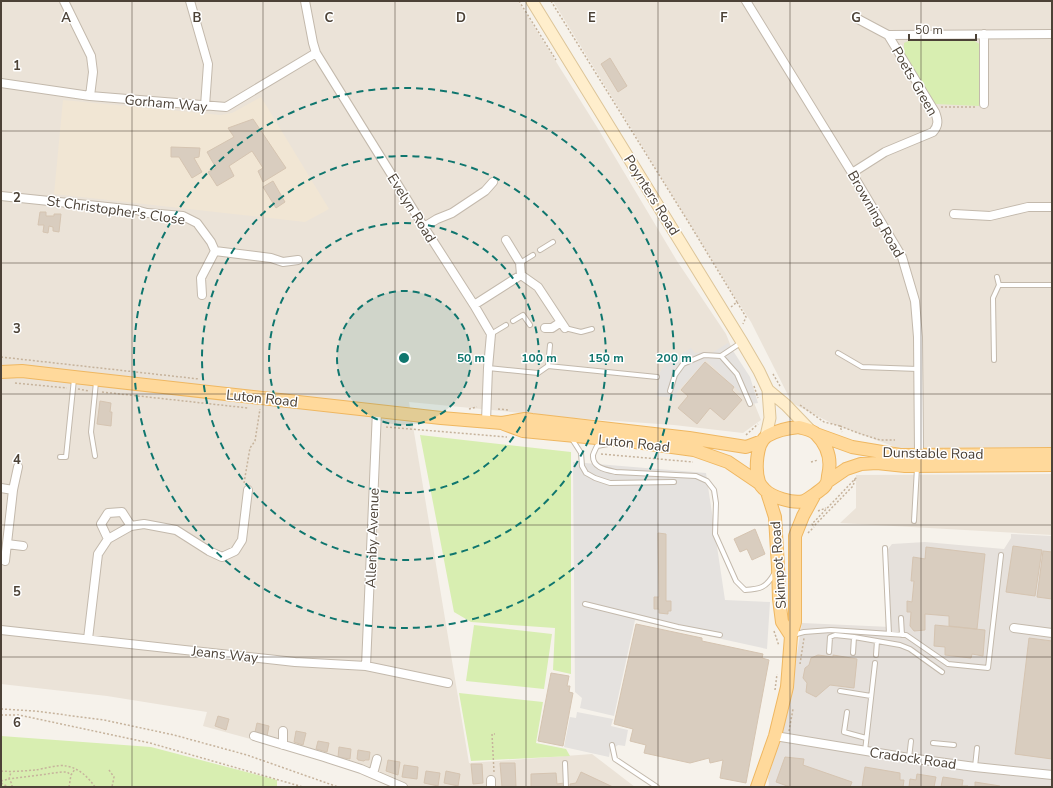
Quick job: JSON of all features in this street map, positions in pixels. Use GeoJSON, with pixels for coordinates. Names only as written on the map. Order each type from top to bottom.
{"type":"FeatureCollection","features":[{"type":"Feature","properties":{"kind":"main road","name":"Luton Road"},"geometry":{"type":"LineString","coordinates":[[1,365],[74,383],[486,421],[502,423],[523,431],[628,441],[694,450],[728,462],[763,488]]}},
{"type":"Feature","properties":{"kind":"main road","name":"Luton Road"},"geometry":{"type":"LineString","coordinates":[[1,372],[22,371]]}},
{"type":"Feature","properties":{"kind":"main road","name":"Luton Road"},"geometry":{"type":"LineString","coordinates":[[502,423],[525,419],[689,438],[746,447],[764,439]]}},
{"type":"Feature","properties":{"kind":"main road"},"geometry":{"type":"LineString","coordinates":[[800,427],[813,432],[826,446],[830,457],[830,468],[827,482],[823,488],[803,501],[789,501],[778,498],[763,488],[756,471],[759,450],[764,439],[780,430],[790,428],[800,427]]}},
{"type":"Feature","properties":{"kind":"main road","name":"Dunstable Road"},"geometry":{"type":"LineString","coordinates":[[813,432],[852,447],[900,455],[918,460],[1052,465]]}},
{"type":"Feature","properties":{"kind":"main road","name":"Dunstable Road"},"geometry":{"type":"LineString","coordinates":[[827,482],[846,469],[861,464],[877,463],[905,466],[918,460],[1052,454]]}},
{"type":"Feature","properties":{"kind":"main road","name":"Skimpot Road"},"geometry":{"type":"LineString","coordinates":[[763,488],[775,517],[779,599],[782,622],[791,636]]}},
{"type":"Feature","properties":{"kind":"main road","name":"Skimpot Road"},"geometry":{"type":"LineString","coordinates":[[757,787],[775,736],[787,688],[791,636],[795,622],[795,536],[803,516],[815,494]]}},
{"type":"Feature","properties":{"kind":"street"},"geometry":{"type":"LineString","coordinates":[[64,1],[91,56],[93,72],[90,96]]}},
{"type":"Feature","properties":{"kind":"street"},"geometry":{"type":"LineString","coordinates":[[190,1],[208,64],[205,106]]}},
{"type":"Feature","properties":{"kind":"street","name":"Evelyn Road"},"geometry":{"type":"LineString","coordinates":[[304,1],[316,53],[491,334]]}},
{"type":"Feature","properties":{"kind":"street","name":"Poynters Road"},"geometry":{"type":"LineString","coordinates":[[532,1],[759,371],[768,390],[770,418],[764,439]]}},
{"type":"Feature","properties":{"kind":"street","name":"Browning Road"},"geometry":{"type":"LineString","coordinates":[[746,1],[852,173],[902,258],[915,301],[918,338],[918,460]]}},
{"type":"Feature","properties":{"kind":"street","name":"Poets Green"},"geometry":{"type":"LineString","coordinates":[[856,18],[888,35],[1052,34]]}},
{"type":"Feature","properties":{"kind":"street"},"geometry":{"type":"LineString","coordinates":[[984,34],[984,104]]}},
{"type":"Feature","properties":{"kind":"street","name":"Poets Green"},"geometry":{"type":"LineString","coordinates":[[852,173],[885,152],[933,132],[938,123],[932,107],[888,35]]}},
{"type":"Feature","properties":{"kind":"street","name":"Gorham Way"},"geometry":{"type":"LineString","coordinates":[[1,83],[90,96],[226,107],[316,53]]}},
{"type":"Feature","properties":{"kind":"street"},"geometry":{"type":"LineString","coordinates":[[424,227],[437,219],[452,214],[485,191],[493,182]]}},
{"type":"Feature","properties":{"kind":"street","name":"St Christopher's Close"},"geometry":{"type":"LineString","coordinates":[[1,196],[136,210],[147,214],[183,216],[197,223],[211,242],[215,251]]}},
{"type":"Feature","properties":{"kind":"street"},"geometry":{"type":"LineString","coordinates":[[954,214],[990,216],[1028,207],[1052,207]]}},
{"type":"Feature","properties":{"kind":"street"},"geometry":{"type":"LineString","coordinates":[[506,240],[520,263],[521,275]]}},
{"type":"Feature","properties":{"kind":"street"},"geometry":{"type":"LineString","coordinates":[[202,295],[201,278],[215,251],[271,258],[283,262],[298,260]]}},
{"type":"Feature","properties":{"kind":"street"},"geometry":{"type":"LineString","coordinates":[[474,305],[521,275]]}},
{"type":"Feature","properties":{"kind":"street"},"geometry":{"type":"LineString","coordinates":[[521,275],[538,287],[563,325],[545,328]]}},
{"type":"Feature","properties":{"kind":"street"},"geometry":{"type":"LineString","coordinates":[[486,421],[491,334]]}},
{"type":"Feature","properties":{"kind":"street","name":"Poynters Road"},"geometry":{"type":"LineString","coordinates":[[768,390],[813,432]]}},
{"type":"Feature","properties":{"kind":"street","name":"Allenby Avenue"},"geometry":{"type":"LineString","coordinates":[[366,666],[377,411]]}},
{"type":"Feature","properties":{"kind":"street"},"geometry":{"type":"LineString","coordinates":[[5,561],[13,490],[18,468]]}},
{"type":"Feature","properties":{"kind":"street"},"geometry":{"type":"LineString","coordinates":[[1,488],[13,490]]}},
{"type":"Feature","properties":{"kind":"street"},"geometry":{"type":"LineString","coordinates":[[88,639],[98,554],[108,539],[131,526],[144,524],[176,530],[209,551],[222,556],[235,552],[242,540],[248,490]]}},
{"type":"Feature","properties":{"kind":"street"},"geometry":{"type":"LineString","coordinates":[[108,539],[101,524],[108,513],[122,512],[131,526]]}},
{"type":"Feature","properties":{"kind":"street"},"geometry":{"type":"LineString","coordinates":[[7,544],[23,546]]}},
{"type":"Feature","properties":{"kind":"street"},"geometry":{"type":"LineString","coordinates":[[1014,628],[1052,633]]}},
{"type":"Feature","properties":{"kind":"street","name":"Jeans Way"},"geometry":{"type":"LineString","coordinates":[[1,630],[295,662],[366,666],[448,683]]}},
{"type":"Feature","properties":{"kind":"street"},"geometry":{"type":"LineString","coordinates":[[283,731],[283,745]]}},
{"type":"Feature","properties":{"kind":"street"},"geometry":{"type":"LineString","coordinates":[[254,736],[332,759],[403,787]]}},
{"type":"Feature","properties":{"kind":"street","name":"Cradock Road"},"geometry":{"type":"LineString","coordinates":[[775,736],[908,758],[1052,775]]}},
{"type":"Feature","properties":{"kind":"street"},"geometry":{"type":"LineString","coordinates":[[373,774],[377,759]]}},
{"type":"Feature","properties":{"kind":"lane"},"geometry":{"type":"LineString","coordinates":[[540,250],[553,242]]}},
{"type":"Feature","properties":{"kind":"lane"},"geometry":{"type":"LineString","coordinates":[[520,263],[533,255]]}},
{"type":"Feature","properties":{"kind":"lane"},"geometry":{"type":"LineString","coordinates":[[994,360],[993,298],[999,285],[997,277]]}},
{"type":"Feature","properties":{"kind":"lane"},"geometry":{"type":"LineString","coordinates":[[999,285],[1052,285]]}},
{"type":"Feature","properties":{"kind":"lane"},"geometry":{"type":"LineString","coordinates":[[513,321],[523,315],[530,325]]}},
{"type":"Feature","properties":{"kind":"lane"},"geometry":{"type":"LineString","coordinates":[[491,334],[506,325]]}},
{"type":"Feature","properties":{"kind":"lane"},"geometry":{"type":"LineString","coordinates":[[563,325],[581,332],[592,329]]}},
{"type":"Feature","properties":{"kind":"lane"},"geometry":{"type":"LineString","coordinates":[[670,391],[675,375],[683,364],[704,355],[721,356],[742,342]]}},
{"type":"Feature","properties":{"kind":"lane"},"geometry":{"type":"LineString","coordinates":[[548,366],[550,345]]}},
{"type":"Feature","properties":{"kind":"lane"},"geometry":{"type":"LineString","coordinates":[[838,353],[862,367],[918,369]]}},
{"type":"Feature","properties":{"kind":"lane"},"geometry":{"type":"LineString","coordinates":[[721,356],[737,374],[750,404]]}},
{"type":"Feature","properties":{"kind":"lane"},"geometry":{"type":"LineString","coordinates":[[488,368],[538,374],[548,366],[657,376]]}},
{"type":"Feature","properties":{"kind":"lane"},"geometry":{"type":"LineString","coordinates":[[60,457],[66,457],[74,383]]}},
{"type":"Feature","properties":{"kind":"lane"},"geometry":{"type":"LineString","coordinates":[[95,385],[91,432],[95,456]]}},
{"type":"Feature","properties":{"kind":"lane"},"geometry":{"type":"LineString","coordinates":[[571,436],[581,453],[582,466],[586,472],[595,478],[610,483],[674,482]]}},
{"type":"Feature","properties":{"kind":"lane"},"geometry":{"type":"LineString","coordinates":[[628,441],[597,446],[593,456],[595,464],[603,470],[616,472],[696,476],[707,481],[714,490],[716,503],[715,534],[736,581],[745,590],[760,588],[771,580],[778,567]]}},
{"type":"Feature","properties":{"kind":"lane"},"geometry":{"type":"LineString","coordinates":[[914,521],[918,460]]}},
{"type":"Feature","properties":{"kind":"lane"},"geometry":{"type":"LineString","coordinates":[[885,548],[889,634]]}},
{"type":"Feature","properties":{"kind":"lane"},"geometry":{"type":"LineString","coordinates":[[791,636],[804,632],[831,630],[906,635],[948,664],[988,668],[1001,555]]}},
{"type":"Feature","properties":{"kind":"lane"},"geometry":{"type":"LineString","coordinates":[[585,604],[678,627],[720,635]]}},
{"type":"Feature","properties":{"kind":"lane"},"geometry":{"type":"LineString","coordinates":[[901,618],[902,635]]}},
{"type":"Feature","properties":{"kind":"lane"},"geometry":{"type":"LineString","coordinates":[[829,652],[830,637],[835,635],[877,641],[910,649],[942,672]]}},
{"type":"Feature","properties":{"kind":"lane"},"geometry":{"type":"LineString","coordinates":[[853,653],[854,637]]}},
{"type":"Feature","properties":{"kind":"lane"},"geometry":{"type":"LineString","coordinates":[[876,655],[877,641]]}},
{"type":"Feature","properties":{"kind":"lane"},"geometry":{"type":"LineString","coordinates":[[865,751],[874,663]]}},
{"type":"Feature","properties":{"kind":"lane"},"geometry":{"type":"LineString","coordinates":[[840,691],[871,696]]}},
{"type":"Feature","properties":{"kind":"lane"},"geometry":{"type":"LineString","coordinates":[[847,712],[844,732],[866,738]]}},
{"type":"Feature","properties":{"kind":"lane"},"geometry":{"type":"LineString","coordinates":[[908,758],[911,741]]}},
{"type":"Feature","properties":{"kind":"lane"},"geometry":{"type":"LineString","coordinates":[[933,743],[954,746]]}},
{"type":"Feature","properties":{"kind":"lane"},"geometry":{"type":"LineString","coordinates":[[612,746],[615,759],[657,787]]}},
{"type":"Feature","properties":{"kind":"lane"},"geometry":{"type":"LineString","coordinates":[[975,767],[977,748]]}},
{"type":"Feature","properties":{"kind":"lane"},"geometry":{"type":"LineString","coordinates":[[565,763],[566,787]]}},
{"type":"Feature","properties":{"kind":"path"},"geometry":{"type":"LineString","coordinates":[[551,1],[746,317],[742,327]]}},
{"type":"Feature","properties":{"kind":"path"},"geometry":{"type":"LineString","coordinates":[[932,107],[980,108],[984,104]]}},
{"type":"Feature","properties":{"kind":"path"},"geometry":{"type":"LineString","coordinates":[[730,308],[737,302]]}},
{"type":"Feature","properties":{"kind":"path"},"geometry":{"type":"LineString","coordinates":[[772,373],[780,386]]}},
{"type":"Feature","properties":{"kind":"path"},"geometry":{"type":"LineString","coordinates":[[16,383],[74,383],[95,385],[252,408]]}},
{"type":"Feature","properties":{"kind":"path"},"geometry":{"type":"LineString","coordinates":[[753,384],[760,403]]}},
{"type":"Feature","properties":{"kind":"path"},"geometry":{"type":"LineString","coordinates":[[796,401],[824,422],[880,440],[895,440]]}},
{"type":"Feature","properties":{"kind":"path"},"geometry":{"type":"LineString","coordinates":[[498,408],[512,411]]}},
{"type":"Feature","properties":{"kind":"path"},"geometry":{"type":"LineString","coordinates":[[248,490],[244,483],[250,448],[255,441],[260,409]]}},
{"type":"Feature","properties":{"kind":"path"},"geometry":{"type":"LineString","coordinates":[[745,437],[761,421]]}},
{"type":"Feature","properties":{"kind":"path"},"geometry":{"type":"LineString","coordinates":[[840,426],[842,433]]}},
{"type":"Feature","properties":{"kind":"path"},"geometry":{"type":"LineString","coordinates":[[386,427],[508,437]]}},
{"type":"Feature","properties":{"kind":"path"},"geometry":{"type":"LineString","coordinates":[[844,496],[853,486],[855,479]]}},
{"type":"Feature","properties":{"kind":"path"},"geometry":{"type":"LineString","coordinates":[[810,531],[814,526]]}},
{"type":"Feature","properties":{"kind":"path"},"geometry":{"type":"LineString","coordinates":[[773,627],[780,648]]}},
{"type":"Feature","properties":{"kind":"path"},"geometry":{"type":"LineString","coordinates":[[774,696],[777,672]]}},
{"type":"Feature","properties":{"kind":"path"},"geometry":{"type":"LineString","coordinates":[[1,709],[35,711],[104,720],[174,735],[247,755],[338,787]]}},
{"type":"Feature","properties":{"kind":"path"},"geometry":{"type":"LineString","coordinates":[[1,715],[19,715],[150,743],[303,787]]}},
{"type":"Feature","properties":{"kind":"path"},"geometry":{"type":"LineString","coordinates":[[491,784],[494,778],[492,734],[494,734]]}},
{"type":"Feature","properties":{"kind":"path"},"geometry":{"type":"LineString","coordinates":[[1,771],[11,772],[35,770],[65,765],[75,768],[82,773],[95,787]]}},
{"type":"Feature","properties":{"kind":"path"},"geometry":{"type":"LineString","coordinates":[[69,787],[71,775],[75,768]]}},
{"type":"Feature","properties":{"kind":"path"},"geometry":{"type":"LineString","coordinates":[[109,770],[114,777],[113,787]]}},
{"type":"Feature","properties":{"kind":"path"},"geometry":{"type":"LineString","coordinates":[[11,772],[9,779],[12,787]]}},
{"type":"Feature","properties":{"kind":"path"},"geometry":{"type":"LineString","coordinates":[[1,782],[9,779],[62,772],[66,772],[71,775]]}},
{"type":"Feature","properties":{"kind":"path"},"geometry":{"type":"LineString","coordinates":[[1,782],[8,787]]}},
{"type":"Feature","properties":{"kind":"shaded area"},"geometry":{"type":"Polygon","coordinates":[[[1,1],[518,1],[597,127],[677,261],[726,334],[761,420],[743,433],[674,425],[573,418],[409,402],[469,763],[592,754],[635,787],[391,787],[345,767],[301,753],[203,726],[207,712],[107,696],[1,684],[1,1]]]}},
{"type":"Feature","properties":{"kind":"shaded area"},"geometry":{"type":"Polygon","coordinates":[[[553,1],[1052,1],[1052,447],[898,448],[833,424],[792,403],[751,322],[553,1]]]}},
{"type":"Feature","properties":{"kind":"shaded area"},"geometry":{"type":"Polygon","coordinates":[[[261,97],[329,209],[305,222],[54,194],[63,100],[221,115],[232,113],[261,97]]]}},
{"type":"Feature","properties":{"kind":"shaded area"},"geometry":{"type":"Polygon","coordinates":[[[728,343],[750,377],[758,403],[752,404],[706,360],[677,392],[676,398],[657,396],[660,372],[666,364],[691,348],[695,353],[712,353],[728,343]]]}},
{"type":"Feature","properties":{"kind":"shaded area"},"geometry":{"type":"Polygon","coordinates":[[[573,462],[706,473],[725,600],[770,602],[767,649],[635,620],[614,716],[580,708],[582,698],[575,692],[573,462]]]}},
{"type":"Feature","properties":{"kind":"shaded area"},"geometry":{"type":"Polygon","coordinates":[[[1052,474],[1052,535],[840,523],[856,508],[856,475],[1052,474]]]}},
{"type":"Feature","properties":{"kind":"shaded area"},"geometry":{"type":"Polygon","coordinates":[[[1011,534],[1052,536],[1052,787],[768,787],[768,778],[787,715],[802,623],[891,627],[888,549],[892,544],[925,542],[1004,549],[1011,538],[1011,534]]]}},
{"type":"Feature","properties":{"kind":"shaded area"},"geometry":{"type":"Polygon","coordinates":[[[577,712],[613,719],[611,726],[628,730],[625,746],[618,745],[610,751],[609,757],[564,747],[570,717],[576,718],[577,712]]]}},
{"type":"Feature","properties":{"kind":"green space"},"geometry":{"type":"Polygon","coordinates":[[[970,38],[981,45],[979,106],[935,104],[904,54],[904,43],[913,39],[970,38]]]}},
{"type":"Feature","properties":{"kind":"green space"},"geometry":{"type":"Polygon","coordinates":[[[420,435],[571,452],[571,674],[553,670],[555,628],[471,622],[454,612],[420,435]]]}},
{"type":"Feature","properties":{"kind":"green space"},"geometry":{"type":"Polygon","coordinates":[[[474,625],[552,634],[544,689],[466,681],[474,625]]]}},
{"type":"Feature","properties":{"kind":"green space"},"geometry":{"type":"Polygon","coordinates":[[[459,693],[543,702],[536,743],[566,749],[570,756],[471,761],[459,693]]]}},
{"type":"Feature","properties":{"kind":"green space"},"geometry":{"type":"Polygon","coordinates":[[[1,736],[151,747],[277,780],[277,787],[1,787],[1,736]]]}},
{"type":"Feature","properties":{"kind":"building"},"geometry":{"type":"Polygon","coordinates":[[[610,58],[627,86],[618,92],[601,64],[610,58]]]}},
{"type":"Feature","properties":{"kind":"building"},"geometry":{"type":"Polygon","coordinates":[[[253,119],[286,168],[263,182],[258,171],[263,168],[252,151],[229,166],[234,176],[217,186],[208,172],[216,168],[207,152],[234,137],[228,128],[253,119]]]}},
{"type":"Feature","properties":{"kind":"building"},"geometry":{"type":"Polygon","coordinates":[[[171,147],[200,148],[199,157],[194,158],[202,172],[192,178],[179,157],[171,157],[171,147]]]}},
{"type":"Feature","properties":{"kind":"building"},"geometry":{"type":"Polygon","coordinates":[[[273,181],[285,202],[276,208],[263,187],[273,181]]]}},
{"type":"Feature","properties":{"kind":"building"},"geometry":{"type":"Polygon","coordinates":[[[40,212],[46,212],[46,216],[61,214],[59,232],[53,231],[53,227],[49,226],[48,233],[43,232],[44,225],[38,225],[40,212]]]}},
{"type":"Feature","properties":{"kind":"building"},"geometry":{"type":"Polygon","coordinates":[[[705,362],[734,387],[732,390],[742,400],[724,420],[710,408],[697,424],[678,408],[688,396],[681,390],[705,362]]]}},
{"type":"Feature","properties":{"kind":"building"},"geometry":{"type":"Polygon","coordinates":[[[100,401],[111,403],[111,426],[97,424],[100,401]]]}},
{"type":"Feature","properties":{"kind":"building"},"geometry":{"type":"Polygon","coordinates":[[[755,529],[765,554],[752,560],[747,549],[740,552],[734,539],[755,529]]]}},
{"type":"Feature","properties":{"kind":"building"},"geometry":{"type":"Polygon","coordinates":[[[658,533],[666,534],[666,601],[671,601],[671,611],[668,611],[668,614],[659,613],[659,609],[654,609],[654,597],[659,597],[658,533]]]}},
{"type":"Feature","properties":{"kind":"building"},"geometry":{"type":"Polygon","coordinates":[[[1013,546],[1042,550],[1035,596],[1006,592],[1013,546]]]}},
{"type":"Feature","properties":{"kind":"building"},"geometry":{"type":"Polygon","coordinates":[[[926,547],[985,554],[977,629],[949,626],[949,616],[925,614],[925,630],[914,631],[910,626],[911,612],[907,612],[907,601],[912,602],[914,581],[911,581],[913,557],[925,559],[926,547]]]}},
{"type":"Feature","properties":{"kind":"building"},"geometry":{"type":"Polygon","coordinates":[[[1043,551],[1052,552],[1052,599],[1037,597],[1043,551]]]}},
{"type":"Feature","properties":{"kind":"building"},"geometry":{"type":"Polygon","coordinates":[[[636,624],[702,638],[702,641],[763,654],[762,658],[769,660],[746,783],[720,778],[723,760],[710,763],[709,758],[690,763],[644,753],[646,745],[630,741],[633,729],[614,724],[636,624]]]}},
{"type":"Feature","properties":{"kind":"building"},"geometry":{"type":"Polygon","coordinates":[[[935,625],[985,630],[983,656],[972,654],[971,658],[945,655],[945,647],[934,646],[935,625]]]}},
{"type":"Feature","properties":{"kind":"building"},"geometry":{"type":"Polygon","coordinates":[[[1029,638],[1052,641],[1052,759],[1015,754],[1029,638]]]}},
{"type":"Feature","properties":{"kind":"building"},"geometry":{"type":"Polygon","coordinates":[[[818,655],[833,657],[833,655],[857,659],[854,688],[830,685],[816,697],[806,692],[807,683],[803,678],[805,668],[809,665],[811,658],[818,655]]]}},
{"type":"Feature","properties":{"kind":"building"},"geometry":{"type":"Polygon","coordinates":[[[551,673],[569,676],[567,686],[570,686],[569,692],[573,693],[563,746],[538,741],[551,673]]]}},
{"type":"Feature","properties":{"kind":"building"},"geometry":{"type":"Polygon","coordinates":[[[218,716],[229,719],[226,730],[215,726],[218,716]]]}},
{"type":"Feature","properties":{"kind":"building"},"geometry":{"type":"Polygon","coordinates":[[[257,723],[269,726],[267,736],[255,732],[257,723]]]}},
{"type":"Feature","properties":{"kind":"building"},"geometry":{"type":"Polygon","coordinates":[[[296,731],[306,733],[303,745],[294,742],[296,731]]]}},
{"type":"Feature","properties":{"kind":"building"},"geometry":{"type":"Polygon","coordinates":[[[318,741],[329,743],[327,752],[316,749],[318,741]]]}},
{"type":"Feature","properties":{"kind":"building"},"geometry":{"type":"Polygon","coordinates":[[[339,747],[351,749],[350,759],[338,757],[339,747]]]}},
{"type":"Feature","properties":{"kind":"building"},"geometry":{"type":"Polygon","coordinates":[[[358,750],[370,752],[369,760],[358,760],[358,750]]]}},
{"type":"Feature","properties":{"kind":"building"},"geometry":{"type":"Polygon","coordinates":[[[785,757],[804,759],[803,765],[852,782],[850,787],[790,787],[776,782],[785,757]]]}},
{"type":"Feature","properties":{"kind":"building"},"geometry":{"type":"Polygon","coordinates":[[[388,760],[400,762],[398,775],[386,771],[388,760]]]}},
{"type":"Feature","properties":{"kind":"building"},"geometry":{"type":"Polygon","coordinates":[[[500,763],[515,763],[516,787],[502,787],[500,763]]]}},
{"type":"Feature","properties":{"kind":"building"},"geometry":{"type":"Polygon","coordinates":[[[471,764],[482,764],[483,783],[473,784],[471,764]]]}},
{"type":"Feature","properties":{"kind":"building"},"geometry":{"type":"Polygon","coordinates":[[[404,765],[418,767],[417,779],[402,777],[404,765]]]}},
{"type":"Feature","properties":{"kind":"building"},"geometry":{"type":"Polygon","coordinates":[[[865,767],[900,773],[900,780],[904,780],[903,787],[862,787],[865,767]]]}},
{"type":"Feature","properties":{"kind":"building"},"geometry":{"type":"Polygon","coordinates":[[[426,771],[440,773],[438,786],[424,783],[426,771]]]}},
{"type":"Feature","properties":{"kind":"building"},"geometry":{"type":"Polygon","coordinates":[[[446,771],[460,774],[458,786],[444,783],[446,771]]]}},
{"type":"Feature","properties":{"kind":"building"},"geometry":{"type":"Polygon","coordinates":[[[581,772],[613,787],[570,787],[570,784],[576,783],[581,772]]]}},
{"type":"Feature","properties":{"kind":"building"},"geometry":{"type":"Polygon","coordinates":[[[556,773],[557,784],[564,783],[564,787],[531,787],[531,774],[556,773]]]}},
{"type":"Feature","properties":{"kind":"building"},"geometry":{"type":"Polygon","coordinates":[[[917,774],[936,777],[934,787],[909,787],[910,779],[916,780],[917,774]]]}},
{"type":"Feature","properties":{"kind":"building"},"geometry":{"type":"Polygon","coordinates":[[[943,777],[963,780],[962,786],[968,786],[941,787],[943,777]]]}},
{"type":"Feature","properties":{"kind":"building"},"geometry":{"type":"Polygon","coordinates":[[[975,782],[1000,786],[1000,787],[975,787],[975,782]]]}}]}
